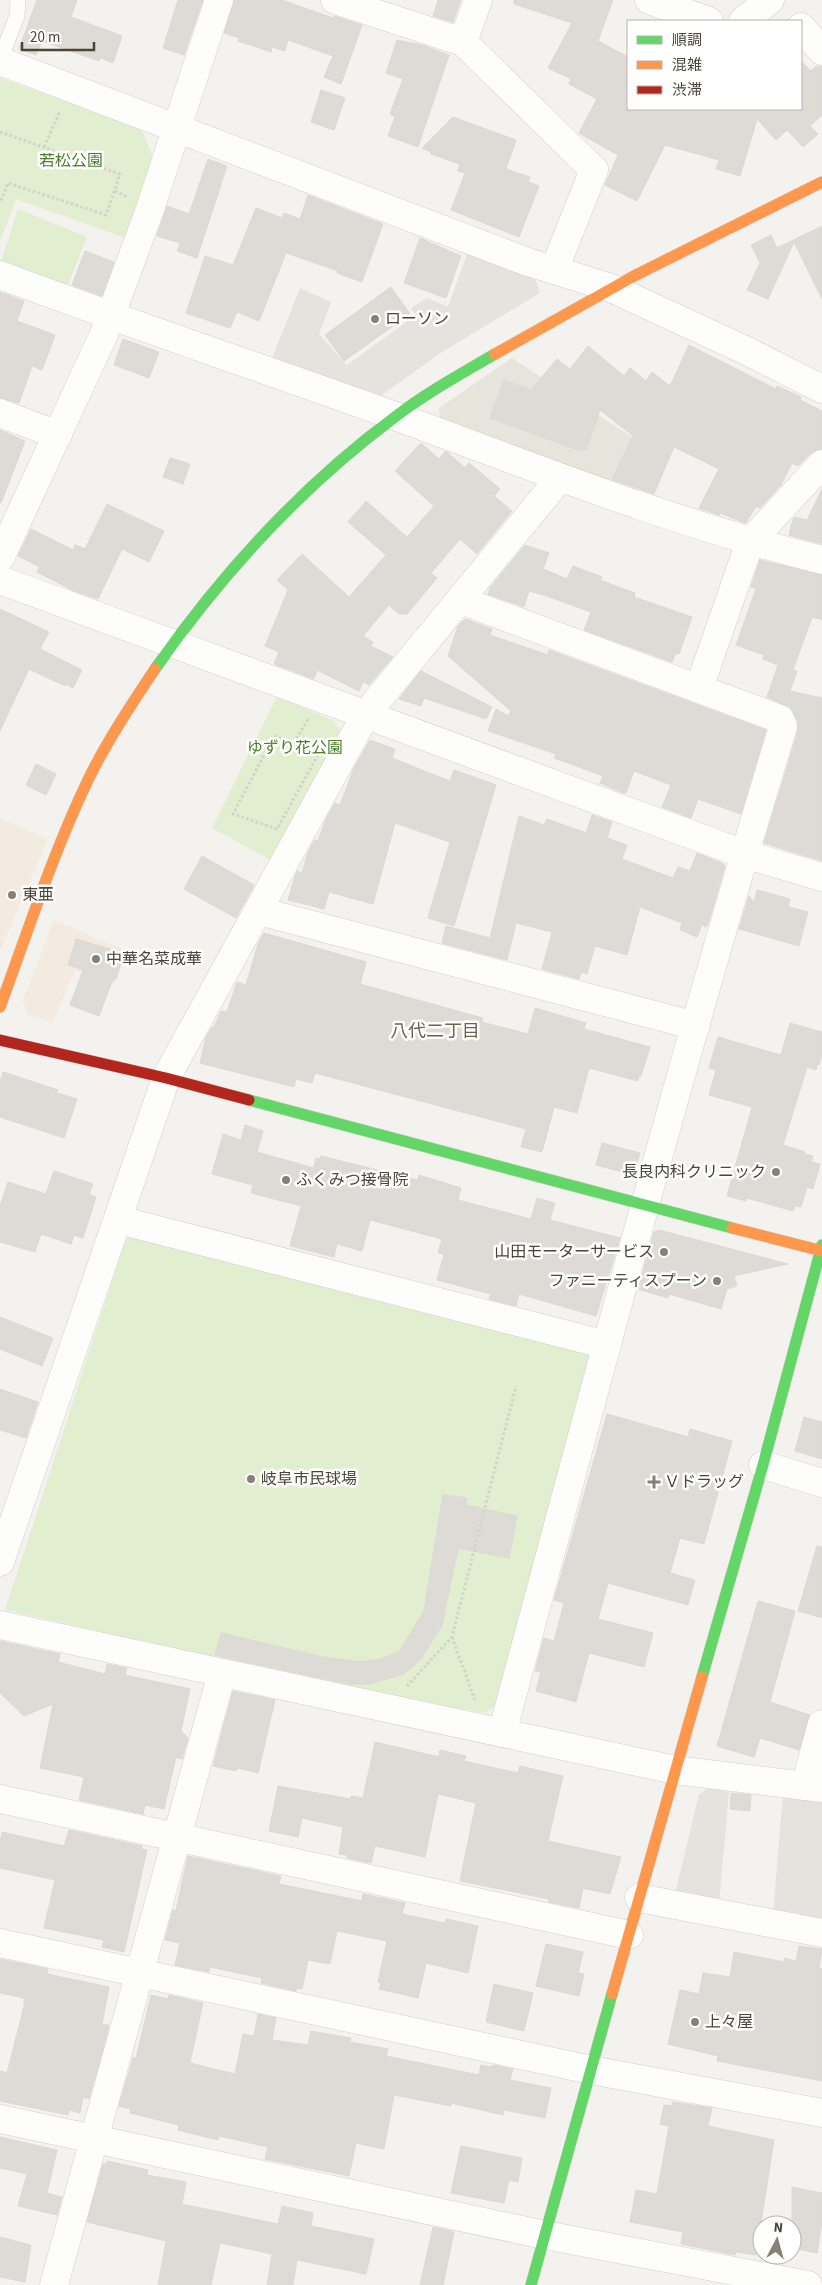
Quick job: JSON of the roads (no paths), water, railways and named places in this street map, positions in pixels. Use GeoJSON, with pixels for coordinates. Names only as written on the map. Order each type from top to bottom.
{"type":"FeatureCollection","features":[{"type":"Feature","properties":{"kind":"street"},"geometry":{"type":"LineString","coordinates":[[0,558],[58,435],[110,316],[178,128],[220,0]]}},
{"type":"Feature","properties":{"kind":"street"},"geometry":{"type":"LineString","coordinates":[[334,0],[463,42],[594,170],[554,270]]}},
{"type":"Feature","properties":{"kind":"street"},"geometry":{"type":"LineString","coordinates":[[463,42],[478,0]]}},
{"type":"Feature","properties":{"kind":"street"},"geometry":{"type":"LineString","coordinates":[[649,0],[706,20]]}},
{"type":"Feature","properties":{"kind":"street"},"geometry":{"type":"LineString","coordinates":[[744,20],[770,0]]}},
{"type":"Feature","properties":{"kind":"street"},"geometry":{"type":"LineString","coordinates":[[777,0],[795,20]]}},
{"type":"Feature","properties":{"kind":"street"},"geometry":{"type":"LineString","coordinates":[[802,28],[822,51]]}},
{"type":"Feature","properties":{"kind":"street"},"geometry":{"type":"LineString","coordinates":[[0,60],[554,270],[611,288],[749,352],[822,389]]}},
{"type":"Feature","properties":{"kind":"street"},"geometry":{"type":"LineString","coordinates":[[0,1007],[52,864],[78,803],[106,748],[175,643],[223,580],[274,526],[326,475],[395,416],[503,347],[611,288],[822,182]]}},
{"type":"Feature","properties":{"kind":"street"},"geometry":{"type":"LineString","coordinates":[[0,275],[110,316],[395,416],[560,478],[750,542],[822,560]]}},
{"type":"Feature","properties":{"kind":"street"},"geometry":{"type":"LineString","coordinates":[[0,413],[58,435]]}},
{"type":"Feature","properties":{"kind":"street"},"geometry":{"type":"LineString","coordinates":[[700,688],[750,542],[822,464]]}},
{"type":"Feature","properties":{"kind":"street"},"geometry":{"type":"LineString","coordinates":[[0,1562],[119,1220],[166,1078],[366,714],[560,478]]}},
{"type":"Feature","properties":{"kind":"street"},"geometry":{"type":"LineString","coordinates":[[0,580],[744,854],[822,877]]}},
{"type":"Feature","properties":{"kind":"street"},"geometry":{"type":"LineString","coordinates":[[460,600],[780,718],[783,727],[744,854],[607,1345],[494,1731]]}},
{"type":"Feature","properties":{"kind":"street"},"geometry":{"type":"LineString","coordinates":[[259,911],[696,1026]]}},
{"type":"Feature","properties":{"kind":"street"},"geometry":{"type":"LineString","coordinates":[[0,1040],[166,1078],[645,1206],[822,1249],[763,1465],[674,1770],[531,2285]]}},
{"type":"Feature","properties":{"kind":"street"},"geometry":{"type":"LineString","coordinates":[[119,1220],[607,1345]]}},
{"type":"Feature","properties":{"kind":"street"},"geometry":{"type":"LineString","coordinates":[[763,1465],[822,1482]]}},
{"type":"Feature","properties":{"kind":"street"},"geometry":{"type":"LineString","coordinates":[[0,1625],[674,1770],[813,1787],[822,1724]]}},
{"type":"Feature","properties":{"kind":"street"},"geometry":{"type":"LineString","coordinates":[[54,2285],[222,1673]]}},
{"type":"Feature","properties":{"kind":"street"},"geometry":{"type":"LineString","coordinates":[[0,1799],[629,1935]]}},
{"type":"Feature","properties":{"kind":"street"},"geometry":{"type":"LineString","coordinates":[[639,1898],[822,1933]]}},
{"type":"Feature","properties":{"kind":"street"},"geometry":{"type":"LineString","coordinates":[[0,1943],[591,2070],[822,2113]]}},
{"type":"Feature","properties":{"kind":"street"},"geometry":{"type":"LineString","coordinates":[[0,2119],[545,2236],[806,2285]]}},
{"type":"Feature","properties":{"kind":"lane"},"geometry":{"type":"LineString","coordinates":[[0,60],[17,16],[18,0]]}},
{"type":"Feature","properties":{"kind":"place","name":"ローソン"},"geometry":{"type":"Point","coordinates":[375,319]}},
{"type":"Feature","properties":{"kind":"place","name":"東亜"},"geometry":{"type":"Point","coordinates":[12,895]}},
{"type":"Feature","properties":{"kind":"place","name":"中華名菜成華"},"geometry":{"type":"Point","coordinates":[96,959]}},
{"type":"Feature","properties":{"kind":"place","name":"長良内科クリニック"},"geometry":{"type":"Point","coordinates":[776,1172]}},
{"type":"Feature","properties":{"kind":"place","name":"ふくみつ接骨院"},"geometry":{"type":"Point","coordinates":[286,1180]}},
{"type":"Feature","properties":{"kind":"place","name":"山田モーターサービス"},"geometry":{"type":"Point","coordinates":[664,1252]}},
{"type":"Feature","properties":{"kind":"place","name":"ファニーティスプーン"},"geometry":{"type":"Point","coordinates":[717,1281]}},
{"type":"Feature","properties":{"kind":"place","name":"岐阜市民球場"},"geometry":{"type":"Point","coordinates":[251,1479]}},
{"type":"Feature","properties":{"kind":"place","name":"Ｖドラッグ"},"geometry":{"type":"Point","coordinates":[654,1482]}},
{"type":"Feature","properties":{"kind":"place","name":"上々屋"},"geometry":{"type":"Point","coordinates":[695,2022]}},
{"type":"Feature","properties":{"kind":"district","name":"八代二丁目"},"geometry":{"type":"Point","coordinates":[435,1031]}},
{"type":"Feature","properties":{"kind":"park label","name":"若松公園"},"geometry":{"type":"Point","coordinates":[71,161]}},
{"type":"Feature","properties":{"kind":"park label","name":"ゆずり花公園"},"geometry":{"type":"Point","coordinates":[295,748]}}]}
